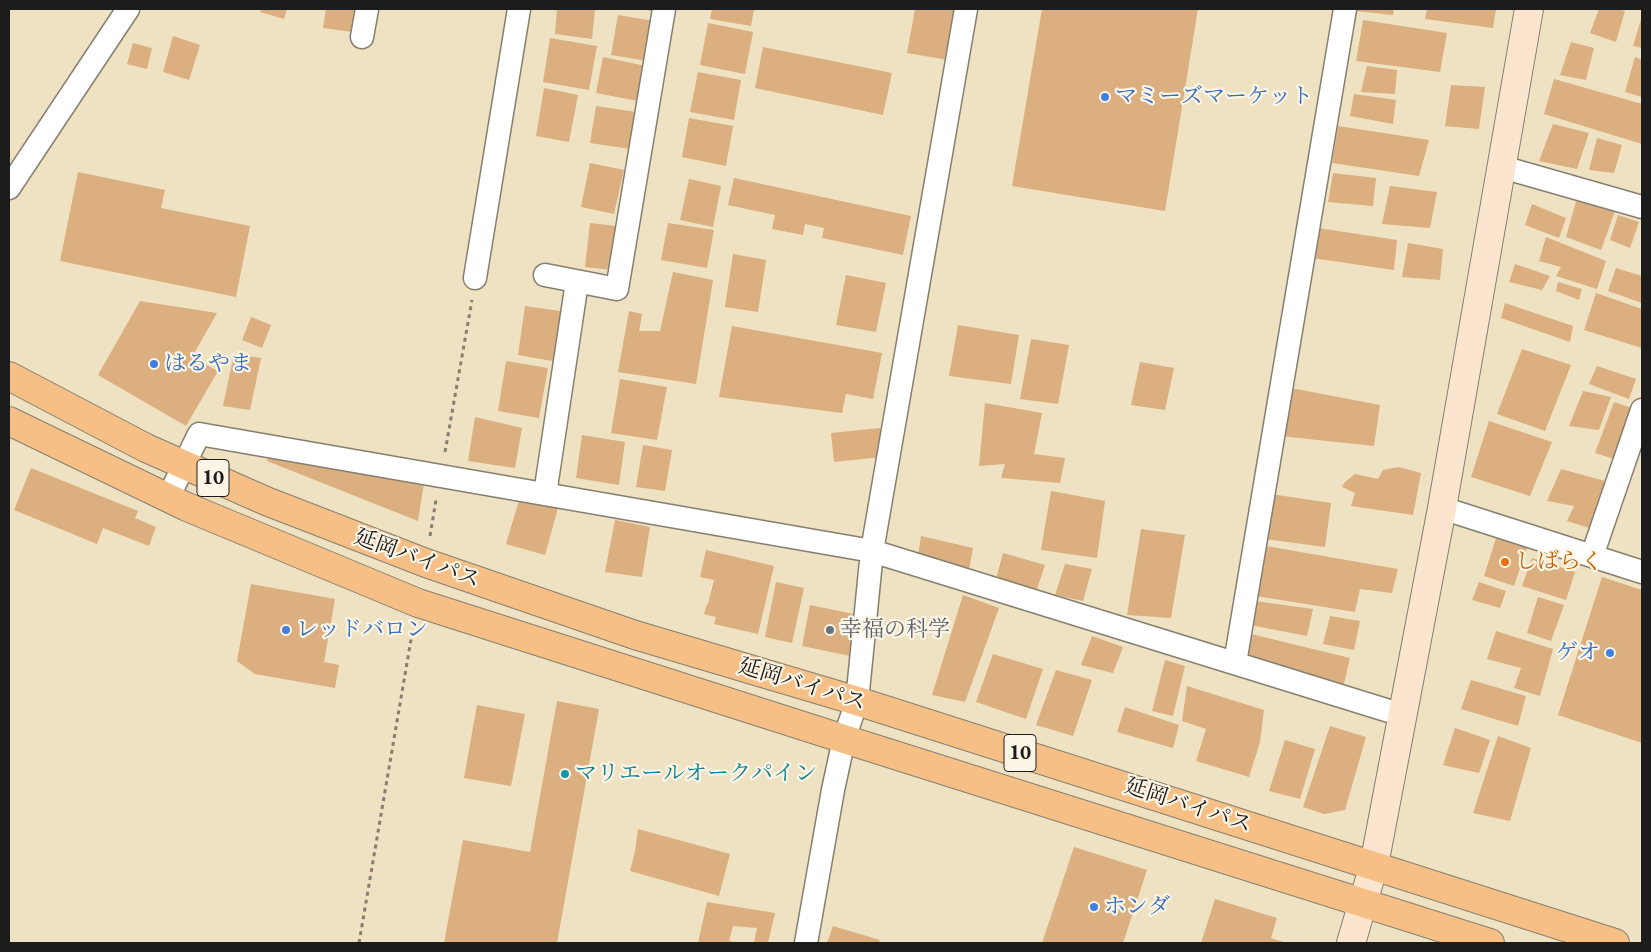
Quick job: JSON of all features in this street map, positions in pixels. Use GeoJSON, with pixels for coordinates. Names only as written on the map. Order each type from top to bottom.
{"type":"FeatureCollection","features":[{"type":"Feature","properties":{"kind":"highway","name":"延岡バイパス"},"geometry":{"type":"LineString","coordinates":[[9,376],[146,448],[266,501],[426,563],[635,635],[857,701],[1615,943]]}},
{"type":"Feature","properties":{"kind":"highway","name":"延岡バイパス"},"geometry":{"type":"LineString","coordinates":[[9,421],[168,498],[418,603],[844,740],[1490,943]]}},
{"type":"Feature","properties":{"kind":"street"},"geometry":{"type":"LineString","coordinates":[[9,188],[128,9]]}},
{"type":"Feature","properties":{"kind":"street"},"geometry":{"type":"LineString","coordinates":[[362,37],[367,9]]}},
{"type":"Feature","properties":{"kind":"street"},"geometry":{"type":"LineString","coordinates":[[475,278],[518,9]]}},
{"type":"Feature","properties":{"kind":"street"},"geometry":{"type":"LineString","coordinates":[[546,275],[617,289],[664,9]]}},
{"type":"Feature","properties":{"kind":"street"},"geometry":{"type":"LineString","coordinates":[[806,943],[833,790],[844,740],[857,701],[872,552],[966,9]]}},
{"type":"Feature","properties":{"kind":"street"},"geometry":{"type":"LineString","coordinates":[[1235,663],[1345,9]]}},
{"type":"Feature","properties":{"kind":"street"},"geometry":{"type":"LineString","coordinates":[[1350,943],[1374,865],[1442,508],[1529,9]]}},
{"type":"Feature","properties":{"kind":"street"},"geometry":{"type":"LineString","coordinates":[[1502,167],[1642,207]]}},
{"type":"Feature","properties":{"kind":"street"},"geometry":{"type":"LineString","coordinates":[[545,494],[577,282]]}},
{"type":"Feature","properties":{"kind":"street"},"geometry":{"type":"LineString","coordinates":[[1592,556],[1642,410]]}},
{"type":"Feature","properties":{"kind":"street"},"geometry":{"type":"LineString","coordinates":[[168,498],[199,434],[440,475],[872,552],[1402,715]]}},
{"type":"Feature","properties":{"kind":"street"},"geometry":{"type":"LineString","coordinates":[[1442,508],[1642,572]]}},
{"type":"Feature","properties":{"kind":"path"},"geometry":{"type":"LineString","coordinates":[[426,563],[475,278]]}},
{"type":"Feature","properties":{"kind":"path"},"geometry":{"type":"LineString","coordinates":[[359,943],[418,603]]}},
{"type":"Feature","properties":{"kind":"building"},"geometry":{"type":"Polygon","coordinates":[[[261,9],[287,9],[284,19],[260,12],[261,9]]]}},
{"type":"Feature","properties":{"kind":"building"},"geometry":{"type":"Polygon","coordinates":[[[326,9],[356,9],[353,32],[323,28],[326,9]]]}},
{"type":"Feature","properties":{"kind":"building"},"geometry":{"type":"Polygon","coordinates":[[[557,9],[595,9],[592,39],[555,34],[557,9]]]}},
{"type":"Feature","properties":{"kind":"building"},"geometry":{"type":"Polygon","coordinates":[[[640,9],[657,9],[657,12],[640,9]]]}},
{"type":"Feature","properties":{"kind":"building"},"geometry":{"type":"Polygon","coordinates":[[[712,9],[754,9],[751,26],[710,19],[712,9]]]}},
{"type":"Feature","properties":{"kind":"building"},"geometry":{"type":"Polygon","coordinates":[[[915,9],[963,10],[954,61],[907,53],[915,9]]]}},
{"type":"Feature","properties":{"kind":"building","name":"マミーズマーケット"},"geometry":{"type":"Polygon","coordinates":[[[1042,9],[1198,9],[1165,211],[1012,186],[1042,9]]]}},
{"type":"Feature","properties":{"kind":"building"},"geometry":{"type":"Polygon","coordinates":[[[1355,9],[1394,9],[1393,15],[1355,11],[1355,9]]]}},
{"type":"Feature","properties":{"kind":"building"},"geometry":{"type":"Polygon","coordinates":[[[1427,9],[1496,9],[1493,28],[1425,19],[1427,9]]]}},
{"type":"Feature","properties":{"kind":"building"},"geometry":{"type":"Polygon","coordinates":[[[1599,9],[1619,9],[1625,11],[1616,42],[1590,33],[1599,9]]]}},
{"type":"Feature","properties":{"kind":"building"},"geometry":{"type":"Polygon","coordinates":[[[618,15],[654,21],[647,61],[611,55],[618,15]]]}},
{"type":"Feature","properties":{"kind":"building"},"geometry":{"type":"Polygon","coordinates":[[[1642,16],[1642,48],[1633,46],[1642,16]]]}},
{"type":"Feature","properties":{"kind":"building"},"geometry":{"type":"Polygon","coordinates":[[[1363,20],[1447,33],[1440,72],[1356,61],[1363,20]]]}},
{"type":"Feature","properties":{"kind":"building"},"geometry":{"type":"Polygon","coordinates":[[[708,23],[753,32],[745,74],[700,65],[708,23]]]}},
{"type":"Feature","properties":{"kind":"building"},"geometry":{"type":"Polygon","coordinates":[[[173,36],[200,45],[189,80],[163,72],[173,36]]]}},
{"type":"Feature","properties":{"kind":"building"},"geometry":{"type":"Polygon","coordinates":[[[550,38],[597,46],[589,90],[543,82],[550,38]]]}},
{"type":"Feature","properties":{"kind":"building"},"geometry":{"type":"Polygon","coordinates":[[[1571,42],[1594,48],[1586,80],[1560,75],[1571,42]]]}},
{"type":"Feature","properties":{"kind":"building"},"geometry":{"type":"Polygon","coordinates":[[[133,43],[152,48],[147,69],[127,64],[133,43]]]}},
{"type":"Feature","properties":{"kind":"building"},"geometry":{"type":"Polygon","coordinates":[[[763,47],[892,73],[883,115],[755,88],[763,47]]]}},
{"type":"Feature","properties":{"kind":"building"},"geometry":{"type":"Polygon","coordinates":[[[603,57],[646,66],[638,101],[596,93],[603,57]]]}},
{"type":"Feature","properties":{"kind":"building"},"geometry":{"type":"Polygon","coordinates":[[[1635,57],[1642,60],[1642,97],[1625,92],[1635,57]]]}},
{"type":"Feature","properties":{"kind":"building"},"geometry":{"type":"Polygon","coordinates":[[[1367,66],[1397,70],[1395,94],[1361,92],[1367,66]]]}},
{"type":"Feature","properties":{"kind":"building"},"geometry":{"type":"Polygon","coordinates":[[[698,72],[741,80],[734,120],[690,112],[698,72]]]}},
{"type":"Feature","properties":{"kind":"building"},"geometry":{"type":"Polygon","coordinates":[[[1554,79],[1642,104],[1642,144],[1544,114],[1554,79]]]}},
{"type":"Feature","properties":{"kind":"building"},"geometry":{"type":"Polygon","coordinates":[[[1451,85],[1485,87],[1479,129],[1445,126],[1451,85]]]}},
{"type":"Feature","properties":{"kind":"building"},"geometry":{"type":"Polygon","coordinates":[[[544,88],[578,95],[569,142],[536,136],[544,88]]]}},
{"type":"Feature","properties":{"kind":"building"},"geometry":{"type":"Polygon","coordinates":[[[1354,94],[1396,100],[1393,124],[1350,116],[1354,94]]]}},
{"type":"Feature","properties":{"kind":"building"},"geometry":{"type":"Polygon","coordinates":[[[596,106],[643,113],[637,150],[590,143],[596,106]]]}},
{"type":"Feature","properties":{"kind":"building"},"geometry":{"type":"Polygon","coordinates":[[[689,118],[733,126],[726,166],[682,157],[689,118]]]}},
{"type":"Feature","properties":{"kind":"building"},"geometry":{"type":"Polygon","coordinates":[[[1553,124],[1589,133],[1577,169],[1539,161],[1553,124]]]}},
{"type":"Feature","properties":{"kind":"building"},"geometry":{"type":"Polygon","coordinates":[[[1338,126],[1429,140],[1419,176],[1332,163],[1338,126]]]}},
{"type":"Feature","properties":{"kind":"building"},"geometry":{"type":"Polygon","coordinates":[[[1597,138],[1622,145],[1614,173],[1589,170],[1597,138]]]}},
{"type":"Feature","properties":{"kind":"building"},"geometry":{"type":"Polygon","coordinates":[[[590,163],[624,170],[614,214],[581,207],[590,163]]]}},
{"type":"Feature","properties":{"kind":"building"},"geometry":{"type":"Polygon","coordinates":[[[78,172],[165,190],[161,208],[250,226],[236,297],[60,261],[78,172]]]}},
{"type":"Feature","properties":{"kind":"building"},"geometry":{"type":"Polygon","coordinates":[[[1333,173],[1376,178],[1373,206],[1328,202],[1333,173]]]}},
{"type":"Feature","properties":{"kind":"building"},"geometry":{"type":"Polygon","coordinates":[[[734,178],[911,216],[903,255],[822,238],[824,228],[805,224],[803,235],[772,229],[775,215],[728,205],[734,178]]]}},
{"type":"Feature","properties":{"kind":"building"},"geometry":{"type":"Polygon","coordinates":[[[689,179],[721,186],[713,227],[680,220],[689,179]]]}},
{"type":"Feature","properties":{"kind":"building"},"geometry":{"type":"Polygon","coordinates":[[[1390,186],[1437,192],[1430,228],[1382,224],[1390,186]]]}},
{"type":"Feature","properties":{"kind":"building"},"geometry":{"type":"Polygon","coordinates":[[[1577,198],[1615,211],[1601,250],[1566,237],[1577,198]]]}},
{"type":"Feature","properties":{"kind":"building"},"geometry":{"type":"Polygon","coordinates":[[[1532,204],[1566,218],[1559,238],[1525,225],[1532,204]]]}},
{"type":"Feature","properties":{"kind":"building"},"geometry":{"type":"Polygon","coordinates":[[[1618,215],[1639,222],[1630,248],[1610,240],[1618,215]]]}},
{"type":"Feature","properties":{"kind":"building"},"geometry":{"type":"Polygon","coordinates":[[[590,223],[616,226],[611,270],[585,267],[590,223]]]}},
{"type":"Feature","properties":{"kind":"building"},"geometry":{"type":"Polygon","coordinates":[[[668,223],[714,230],[707,268],[661,260],[668,223]]]}},
{"type":"Feature","properties":{"kind":"building"},"geometry":{"type":"Polygon","coordinates":[[[1318,228],[1397,240],[1394,270],[1312,258],[1318,228]]]}},
{"type":"Feature","properties":{"kind":"building"},"geometry":{"type":"Polygon","coordinates":[[[1546,237],[1606,261],[1597,289],[1556,276],[1561,267],[1539,261],[1546,237]]]}},
{"type":"Feature","properties":{"kind":"building"},"geometry":{"type":"Polygon","coordinates":[[[1408,243],[1443,249],[1440,280],[1402,277],[1408,243]]]}},
{"type":"Feature","properties":{"kind":"building"},"geometry":{"type":"Polygon","coordinates":[[[733,254],[766,260],[758,312],[725,307],[733,254]]]}},
{"type":"Feature","properties":{"kind":"building"},"geometry":{"type":"Polygon","coordinates":[[[1515,264],[1550,276],[1542,290],[1509,282],[1515,264]]]}},
{"type":"Feature","properties":{"kind":"building"},"geometry":{"type":"Polygon","coordinates":[[[1616,268],[1642,276],[1642,303],[1608,291],[1616,268]]]}},
{"type":"Feature","properties":{"kind":"building"},"geometry":{"type":"Polygon","coordinates":[[[673,272],[713,280],[696,384],[618,372],[629,311],[642,314],[639,331],[660,331],[673,272]]]}},
{"type":"Feature","properties":{"kind":"building"},"geometry":{"type":"Polygon","coordinates":[[[846,275],[886,283],[876,332],[836,325],[846,275]]]}},
{"type":"Feature","properties":{"kind":"building"},"geometry":{"type":"Polygon","coordinates":[[[1558,282],[1582,289],[1579,300],[1556,291],[1558,282]]]}},
{"type":"Feature","properties":{"kind":"building"},"geometry":{"type":"Polygon","coordinates":[[[1596,293],[1642,309],[1642,348],[1584,330],[1596,293]]]}},
{"type":"Feature","properties":{"kind":"building","name":"はるやま"},"geometry":{"type":"Polygon","coordinates":[[[140,301],[217,313],[192,357],[218,371],[186,426],[98,375],[140,301]]]}},
{"type":"Feature","properties":{"kind":"building"},"geometry":{"type":"Polygon","coordinates":[[[1505,303],[1573,326],[1570,342],[1501,318],[1505,303]]]}},
{"type":"Feature","properties":{"kind":"building"},"geometry":{"type":"Polygon","coordinates":[[[525,306],[567,312],[558,362],[518,355],[525,306]]]}},
{"type":"Feature","properties":{"kind":"building"},"geometry":{"type":"Polygon","coordinates":[[[251,317],[271,325],[262,348],[242,340],[251,317]]]}},
{"type":"Feature","properties":{"kind":"building"},"geometry":{"type":"Polygon","coordinates":[[[958,325],[1019,335],[1011,384],[949,376],[958,325]]]}},
{"type":"Feature","properties":{"kind":"building"},"geometry":{"type":"Polygon","coordinates":[[[732,326],[882,353],[873,399],[846,394],[842,413],[719,397],[732,326]]]}},
{"type":"Feature","properties":{"kind":"building"},"geometry":{"type":"Polygon","coordinates":[[[1031,339],[1069,345],[1058,404],[1020,399],[1031,339]]]}},
{"type":"Feature","properties":{"kind":"building"},"geometry":{"type":"Polygon","coordinates":[[[1522,349],[1571,365],[1545,431],[1497,414],[1522,349]]]}},
{"type":"Feature","properties":{"kind":"building"},"geometry":{"type":"Polygon","coordinates":[[[234,354],[261,358],[250,410],[223,406],[234,354]]]}},
{"type":"Feature","properties":{"kind":"building"},"geometry":{"type":"Polygon","coordinates":[[[506,361],[548,368],[539,418],[498,411],[506,361]]]}},
{"type":"Feature","properties":{"kind":"building"},"geometry":{"type":"Polygon","coordinates":[[[1140,362],[1174,368],[1165,410],[1131,405],[1140,362]]]}},
{"type":"Feature","properties":{"kind":"building"},"geometry":{"type":"Polygon","coordinates":[[[1597,366],[1636,379],[1629,399],[1589,384],[1597,366]]]}},
{"type":"Feature","properties":{"kind":"building"},"geometry":{"type":"Polygon","coordinates":[[[620,379],[667,387],[657,440],[611,433],[620,379]]]}},
{"type":"Feature","properties":{"kind":"building"},"geometry":{"type":"Polygon","coordinates":[[[1291,388],[1380,405],[1374,446],[1280,436],[1291,388]]]}},
{"type":"Feature","properties":{"kind":"building"},"geometry":{"type":"Polygon","coordinates":[[[1583,391],[1611,397],[1599,430],[1569,426],[1583,391]]]}},
{"type":"Feature","properties":{"kind":"building"},"geometry":{"type":"Polygon","coordinates":[[[1614,402],[1635,409],[1617,460],[1595,453],[1614,402]]]}},
{"type":"Feature","properties":{"kind":"building"},"geometry":{"type":"Polygon","coordinates":[[[985,403],[1042,413],[1034,454],[1065,458],[1060,483],[1001,478],[1005,464],[979,466],[985,403]]]}},
{"type":"Feature","properties":{"kind":"building"},"geometry":{"type":"Polygon","coordinates":[[[475,417],[522,428],[515,468],[468,461],[475,417]]]}},
{"type":"Feature","properties":{"kind":"building"},"geometry":{"type":"Polygon","coordinates":[[[1489,421],[1552,442],[1530,496],[1471,477],[1489,421]]]}},
{"type":"Feature","properties":{"kind":"building"},"geometry":{"type":"Polygon","coordinates":[[[880,428],[883,457],[834,462],[831,433],[880,428]]]}},
{"type":"Feature","properties":{"kind":"building"},"geometry":{"type":"Polygon","coordinates":[[[582,435],[625,442],[619,485],[576,478],[582,435]]]}},
{"type":"Feature","properties":{"kind":"building"},"geometry":{"type":"Polygon","coordinates":[[[643,445],[672,450],[665,491],[636,487],[643,445]]]}},
{"type":"Feature","properties":{"kind":"building"},"geometry":{"type":"Polygon","coordinates":[[[269,454],[424,483],[418,521],[267,461],[269,454]]]}},
{"type":"Feature","properties":{"kind":"building"},"geometry":{"type":"Polygon","coordinates":[[[1399,467],[1421,473],[1413,515],[1351,506],[1355,493],[1342,487],[1345,482],[1355,474],[1378,479],[1383,470],[1399,467]]]}},
{"type":"Feature","properties":{"kind":"building"},"geometry":{"type":"Polygon","coordinates":[[[31,468],[138,511],[135,518],[156,527],[149,546],[103,528],[97,544],[14,510],[31,468]]]}},
{"type":"Feature","properties":{"kind":"building"},"geometry":{"type":"Polygon","coordinates":[[[1561,469],[1605,481],[1592,529],[1567,521],[1574,506],[1547,501],[1561,469]]]}},
{"type":"Feature","properties":{"kind":"building"},"geometry":{"type":"Polygon","coordinates":[[[1051,491],[1105,501],[1097,558],[1041,550],[1051,491]]]}},
{"type":"Feature","properties":{"kind":"building"},"geometry":{"type":"Polygon","coordinates":[[[1271,494],[1331,503],[1325,547],[1265,539],[1271,494]]]}},
{"type":"Feature","properties":{"kind":"building"},"geometry":{"type":"Polygon","coordinates":[[[520,497],[558,508],[545,555],[506,544],[520,497]]]}},
{"type":"Feature","properties":{"kind":"building"},"geometry":{"type":"Polygon","coordinates":[[[615,520],[650,527],[642,577],[605,572],[615,520]]]}},
{"type":"Feature","properties":{"kind":"building"},"geometry":{"type":"Polygon","coordinates":[[[1141,529],[1185,535],[1171,618],[1127,615],[1141,529]]]}},
{"type":"Feature","properties":{"kind":"building"},"geometry":{"type":"Polygon","coordinates":[[[921,536],[973,548],[969,570],[918,556],[921,536]]]}},
{"type":"Feature","properties":{"kind":"building","name":"しばらく"},"geometry":{"type":"Polygon","coordinates":[[[1496,538],[1527,548],[1514,586],[1484,576],[1496,538]]]}},
{"type":"Feature","properties":{"kind":"building"},"geometry":{"type":"Polygon","coordinates":[[[1266,546],[1398,569],[1392,593],[1360,589],[1355,612],[1256,596],[1266,546]]]}},
{"type":"Feature","properties":{"kind":"building"},"geometry":{"type":"Polygon","coordinates":[[[706,550],[774,566],[758,634],[714,624],[716,617],[704,614],[714,580],[700,577],[706,550]]]}},
{"type":"Feature","properties":{"kind":"building"},"geometry":{"type":"Polygon","coordinates":[[[1003,553],[1045,565],[1037,589],[996,579],[1003,553]]]}},
{"type":"Feature","properties":{"kind":"building"},"geometry":{"type":"Polygon","coordinates":[[[1532,558],[1575,572],[1566,600],[1522,586],[1532,558]]]}},
{"type":"Feature","properties":{"kind":"building"},"geometry":{"type":"Polygon","coordinates":[[[1065,564],[1092,569],[1083,601],[1055,595],[1065,564]]]}},
{"type":"Feature","properties":{"kind":"building","name":"ゲオ"},"geometry":{"type":"Polygon","coordinates":[[[1602,577],[1642,590],[1642,743],[1558,715],[1602,577]]]}},
{"type":"Feature","properties":{"kind":"building"},"geometry":{"type":"Polygon","coordinates":[[[776,582],[804,588],[792,643],[765,637],[776,582]]]}},
{"type":"Feature","properties":{"kind":"building"},"geometry":{"type":"Polygon","coordinates":[[[1479,582],[1506,591],[1500,608],[1472,600],[1479,582]]]}},
{"type":"Feature","properties":{"kind":"building","name":"レッドバロン"},"geometry":{"type":"Polygon","coordinates":[[[251,584],[335,599],[324,662],[339,665],[335,688],[255,674],[237,661],[251,584]]]}},
{"type":"Feature","properties":{"kind":"building"},"geometry":{"type":"Polygon","coordinates":[[[963,595],[999,608],[965,702],[932,695],[963,595]]]}},
{"type":"Feature","properties":{"kind":"building"},"geometry":{"type":"Polygon","coordinates":[[[1538,597],[1564,605],[1551,641],[1527,633],[1538,597]]]}},
{"type":"Feature","properties":{"kind":"building"},"geometry":{"type":"Polygon","coordinates":[[[1255,601],[1313,609],[1307,636],[1250,625],[1255,601]]]}},
{"type":"Feature","properties":{"kind":"building","name":"幸福の科学"},"geometry":{"type":"Polygon","coordinates":[[[810,605],[859,615],[850,656],[802,646],[810,605]]]}},
{"type":"Feature","properties":{"kind":"building"},"geometry":{"type":"Polygon","coordinates":[[[1330,616],[1360,621],[1354,650],[1323,644],[1330,616]]]}},
{"type":"Feature","properties":{"kind":"building"},"geometry":{"type":"Polygon","coordinates":[[[1496,631],[1553,649],[1540,696],[1514,688],[1521,668],[1487,659],[1496,631]]]}},
{"type":"Feature","properties":{"kind":"building"},"geometry":{"type":"Polygon","coordinates":[[[1251,634],[1350,658],[1344,684],[1245,658],[1251,634]]]}},
{"type":"Feature","properties":{"kind":"building"},"geometry":{"type":"Polygon","coordinates":[[[1092,636],[1123,647],[1113,673],[1081,665],[1092,636]]]}},
{"type":"Feature","properties":{"kind":"building"},"geometry":{"type":"Polygon","coordinates":[[[993,654],[1043,669],[1026,719],[976,702],[993,654]]]}},
{"type":"Feature","properties":{"kind":"building"},"geometry":{"type":"Polygon","coordinates":[[[1165,660],[1185,666],[1173,716],[1152,711],[1165,660]]]}},
{"type":"Feature","properties":{"kind":"building"},"geometry":{"type":"Polygon","coordinates":[[[1056,670],[1092,680],[1073,736],[1036,725],[1056,670]]]}},
{"type":"Feature","properties":{"kind":"building"},"geometry":{"type":"Polygon","coordinates":[[[1471,680],[1526,696],[1518,726],[1461,709],[1471,680]]]}},
{"type":"Feature","properties":{"kind":"building"},"geometry":{"type":"Polygon","coordinates":[[[1187,686],[1264,710],[1260,742],[1249,777],[1196,761],[1206,729],[1182,721],[1187,686]]]}},
{"type":"Feature","properties":{"kind":"building","name":"マリエールオークパイン"},"geometry":{"type":"Polygon","coordinates":[[[557,701],[599,709],[557,943],[444,943],[463,840],[530,852],[557,701]]]}},
{"type":"Feature","properties":{"kind":"building"},"geometry":{"type":"Polygon","coordinates":[[[477,705],[525,714],[511,786],[464,778],[477,705]]]}},
{"type":"Feature","properties":{"kind":"building"},"geometry":{"type":"Polygon","coordinates":[[[1125,707],[1179,725],[1173,748],[1117,732],[1125,707]]]}},
{"type":"Feature","properties":{"kind":"building"},"geometry":{"type":"Polygon","coordinates":[[[1330,726],[1366,737],[1345,810],[1324,814],[1303,807],[1330,726]]]}},
{"type":"Feature","properties":{"kind":"building"},"geometry":{"type":"Polygon","coordinates":[[[1455,728],[1490,740],[1479,773],[1443,765],[1455,728]]]}},
{"type":"Feature","properties":{"kind":"building"},"geometry":{"type":"Polygon","coordinates":[[[1498,736],[1531,748],[1510,821],[1473,813],[1498,736]]]}},
{"type":"Feature","properties":{"kind":"building"},"geometry":{"type":"Polygon","coordinates":[[[1285,740],[1315,749],[1300,799],[1269,791],[1285,740]]]}},
{"type":"Feature","properties":{"kind":"building"},"geometry":{"type":"Polygon","coordinates":[[[638,829],[730,854],[719,896],[630,871],[638,829]]]}},
{"type":"Feature","properties":{"kind":"building","name":"ホンダ"},"geometry":{"type":"Polygon","coordinates":[[[1074,847],[1147,870],[1123,943],[1042,943],[1074,847]]]}},
{"type":"Feature","properties":{"kind":"building"},"geometry":{"type":"Polygon","coordinates":[[[1215,899],[1277,918],[1271,938],[1287,943],[1201,943],[1215,899]]]}},
{"type":"Feature","properties":{"kind":"building"},"geometry":{"type":"Polygon","coordinates":[[[707,902],[775,913],[768,943],[754,943],[757,928],[733,926],[729,941],[737,943],[698,943],[707,902]]]}},
{"type":"Feature","properties":{"kind":"building"},"geometry":{"type":"Polygon","coordinates":[[[833,926],[880,940],[879,943],[827,943],[833,926]]]}},
{"type":"Feature","properties":{"kind":"place","name":"マミーズマーケット"},"geometry":{"type":"Point","coordinates":[1105,97]}},
{"type":"Feature","properties":{"kind":"place","name":"はるやま"},"geometry":{"type":"Point","coordinates":[154,364]}},
{"type":"Feature","properties":{"kind":"place","name":"しばらく"},"geometry":{"type":"Point","coordinates":[1505,562]}},
{"type":"Feature","properties":{"kind":"place","name":"レッドバロン"},"geometry":{"type":"Point","coordinates":[286,630]}},
{"type":"Feature","properties":{"kind":"place","name":"幸福の科学"},"geometry":{"type":"Point","coordinates":[830,630]}},
{"type":"Feature","properties":{"kind":"place","name":"ゲオ"},"geometry":{"type":"Point","coordinates":[1610,653]}},
{"type":"Feature","properties":{"kind":"place","name":"マリエールオークパイン"},"geometry":{"type":"Point","coordinates":[565,774]}},
{"type":"Feature","properties":{"kind":"place","name":"ホンダ"},"geometry":{"type":"Point","coordinates":[1094,907]}}]}
